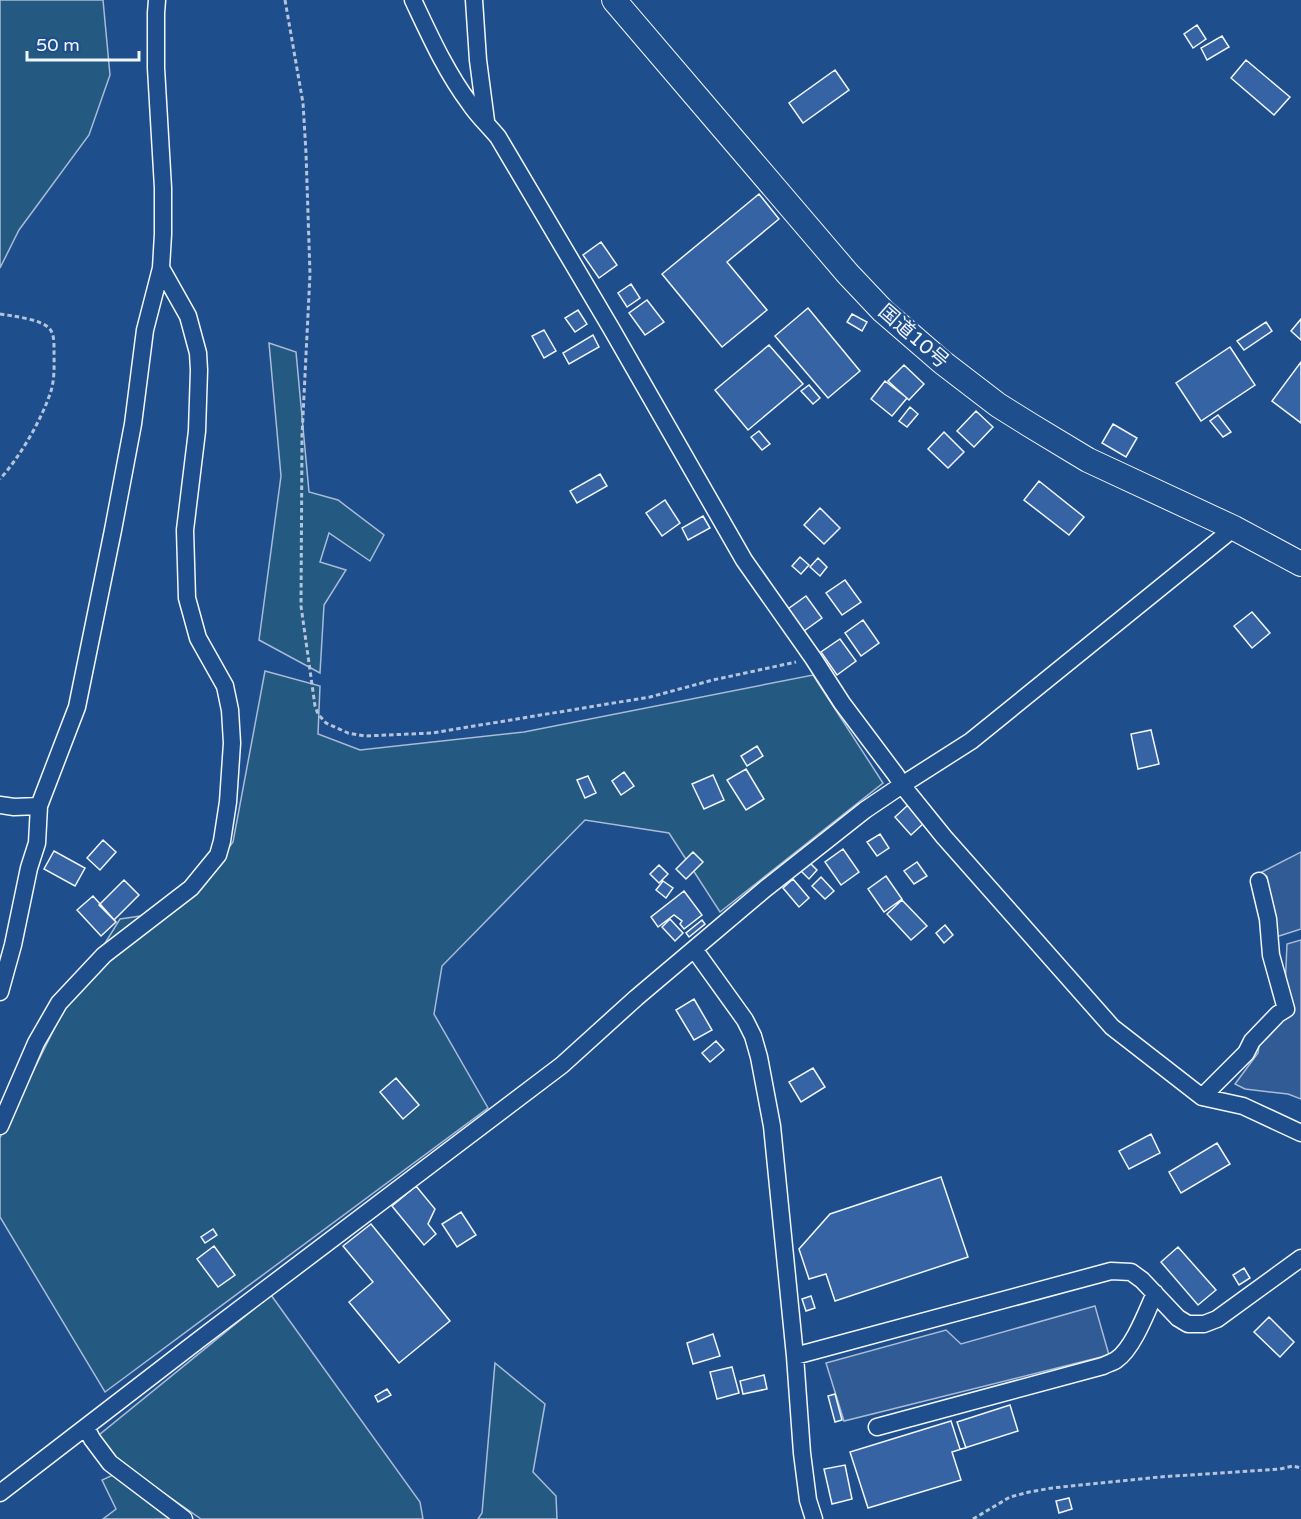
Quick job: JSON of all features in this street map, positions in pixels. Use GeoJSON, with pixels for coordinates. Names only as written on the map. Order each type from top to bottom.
{"type":"FeatureCollection","features":[{"type":"Feature","properties":{"kind":"highway","name":"国道10号"},"geometry":{"type":"LineString","coordinates":[[614,0],[826,249],[883,310],[912,337],[998,405],[1057,442],[1088,460],[1234,528],[1301,564]]}},
{"type":"Feature","properties":{"kind":"street"},"geometry":{"type":"LineString","coordinates":[[0,992],[37,843],[39,806],[77,707],[133,424],[145,330],[161,268],[163,188],[156,68],[157,0]]}},
{"type":"Feature","properties":{"kind":"street"},"geometry":{"type":"LineString","coordinates":[[413,0],[441,59],[471,106],[498,137],[744,560],[842,703],[902,785],[944,837],[1112,1027],[1202,1097],[1243,1106],[1301,1133]]}},
{"type":"Feature","properties":{"kind":"street"},"geometry":{"type":"LineString","coordinates":[[474,0],[478,60],[486,121]]}},
{"type":"Feature","properties":{"kind":"street"},"geometry":{"type":"LineString","coordinates":[[0,1126],[36,1043],[59,1003],[104,955],[191,888],[218,855],[222,841],[228,802],[231,710],[225,686],[198,638],[187,598],[185,530],[197,431],[198,353],[188,316],[161,268]]}},
{"type":"Feature","properties":{"kind":"street"},"geometry":{"type":"LineString","coordinates":[[0,1493],[562,1065],[636,998],[765,889],[865,810],[971,741],[1234,528]]}},
{"type":"Feature","properties":{"kind":"street"},"geometry":{"type":"LineString","coordinates":[[0,806],[39,806]]}},
{"type":"Feature","properties":{"kind":"street"},"geometry":{"type":"LineString","coordinates":[[1202,1097],[1246,1053],[1252,1041],[1278,1014],[1286,1009],[1271,955],[1268,919],[1259,881]]}},
{"type":"Feature","properties":{"kind":"street"},"geometry":{"type":"LineString","coordinates":[[694,949],[745,1020],[753,1036],[759,1057],[772,1126],[795,1356],[802,1453],[808,1500],[814,1519]]}},
{"type":"Feature","properties":{"kind":"street"},"geometry":{"type":"LineString","coordinates":[[795,1356],[1111,1271],[1131,1272],[1142,1280],[1178,1318],[1188,1324],[1204,1324],[1217,1320],[1301,1258]]}},
{"type":"Feature","properties":{"kind":"street"},"geometry":{"type":"LineString","coordinates":[[877,1427],[1103,1366],[1118,1359],[1127,1350],[1155,1293]]}},
{"type":"Feature","properties":{"kind":"street"},"geometry":{"type":"LineString","coordinates":[[86,1427],[110,1463],[184,1519]]}},
{"type":"Feature","properties":{"kind":"path"},"geometry":{"type":"LineString","coordinates":[[285,0],[303,103],[305,143],[310,274],[302,436],[301,606],[318,714],[326,723],[348,733],[365,735],[432,733],[650,697],[713,680],[813,658]]}},
{"type":"Feature","properties":{"kind":"path"},"geometry":{"type":"LineString","coordinates":[[0,314],[43,323],[51,330],[54,338],[54,365],[51,389],[38,422],[0,479]]}},
{"type":"Feature","properties":{"kind":"path"},"geometry":{"type":"LineString","coordinates":[[973,1519],[1010,1497],[1052,1488],[1159,1477],[1280,1469],[1293,1466],[1301,1468]]}},
{"type":"Feature","properties":{"kind":"shaded area"},"geometry":{"type":"Polygon","coordinates":[[[0,0],[103,0],[110,75],[89,135],[19,230],[0,268],[0,0]]]}},
{"type":"Feature","properties":{"kind":"shaded area"},"geometry":{"type":"Polygon","coordinates":[[[269,343],[296,352],[309,492],[338,500],[384,535],[370,561],[329,533],[320,562],[346,570],[324,605],[320,673],[259,640],[281,476],[269,343]]]}},
{"type":"Feature","properties":{"kind":"shaded area"},"geometry":{"type":"Polygon","coordinates":[[[265,671],[320,686],[318,734],[360,750],[524,732],[813,675],[883,783],[720,912],[669,833],[585,820],[442,966],[434,1014],[488,1108],[105,1392],[0,1217],[0,1138],[64,1009],[120,919],[168,912],[201,885],[233,842],[265,671]]]}},
{"type":"Feature","properties":{"kind":"shaded area"},"geometry":{"type":"Polygon","coordinates":[[[1301,852],[1301,929],[1276,937],[1260,873],[1301,852]]]}},
{"type":"Feature","properties":{"kind":"shaded area"},"geometry":{"type":"Polygon","coordinates":[[[1301,940],[1301,1099],[1288,1094],[1245,1089],[1235,1084],[1258,1053],[1260,1038],[1284,1011],[1287,944],[1301,940]]]}},
{"type":"Feature","properties":{"kind":"shaded area"},"geometry":{"type":"Polygon","coordinates":[[[271,1295],[420,1502],[423,1519],[201,1519],[117,1460],[99,1435],[271,1295]]]}},
{"type":"Feature","properties":{"kind":"shaded area"},"geometry":{"type":"Polygon","coordinates":[[[1095,1306],[1109,1355],[844,1421],[826,1363],[946,1330],[961,1344],[1095,1306]]]}},
{"type":"Feature","properties":{"kind":"shaded area"},"geometry":{"type":"Polygon","coordinates":[[[495,1363],[545,1404],[533,1472],[556,1496],[557,1519],[478,1519],[482,1513],[495,1363]]]}},
{"type":"Feature","properties":{"kind":"shaded area"},"geometry":{"type":"Polygon","coordinates":[[[115,1474],[174,1519],[103,1519],[116,1509],[102,1480],[115,1474]]]}},
{"type":"Feature","properties":{"kind":"building"},"geometry":{"type":"Polygon","coordinates":[[[1197,25],[1206,39],[1193,48],[1184,34],[1197,25]]]}},
{"type":"Feature","properties":{"kind":"building"},"geometry":{"type":"Polygon","coordinates":[[[1222,36],[1229,47],[1207,60],[1201,48],[1222,36]]]}},
{"type":"Feature","properties":{"kind":"building"},"geometry":{"type":"Polygon","coordinates":[[[1246,60],[1290,97],[1274,115],[1231,78],[1246,60]]]}},
{"type":"Feature","properties":{"kind":"building"},"geometry":{"type":"Polygon","coordinates":[[[835,70],[849,90],[803,123],[789,103],[835,70]]]}},
{"type":"Feature","properties":{"kind":"building"},"geometry":{"type":"Polygon","coordinates":[[[759,194],[779,219],[727,262],[767,310],[722,347],[662,274],[759,194]]]}},
{"type":"Feature","properties":{"kind":"building"},"geometry":{"type":"Polygon","coordinates":[[[601,242],[617,265],[599,278],[583,255],[601,242]]]}},
{"type":"Feature","properties":{"kind":"building"},"geometry":{"type":"Polygon","coordinates":[[[631,284],[640,298],[627,307],[618,293],[631,284]]]}},
{"type":"Feature","properties":{"kind":"building"},"geometry":{"type":"Polygon","coordinates":[[[647,300],[664,322],[645,335],[629,313],[647,300]]]}},
{"type":"Feature","properties":{"kind":"building"},"geometry":{"type":"Polygon","coordinates":[[[808,308],[860,371],[828,398],[775,336],[808,308]]]}},
{"type":"Feature","properties":{"kind":"building"},"geometry":{"type":"Polygon","coordinates":[[[578,310],[587,324],[575,332],[565,318],[578,310]]]}},
{"type":"Feature","properties":{"kind":"building"},"geometry":{"type":"Polygon","coordinates":[[[852,314],[867,322],[862,331],[847,322],[852,314]]]}},
{"type":"Feature","properties":{"kind":"building"},"geometry":{"type":"Polygon","coordinates":[[[1301,319],[1301,340],[1291,331],[1301,319]]]}},
{"type":"Feature","properties":{"kind":"building"},"geometry":{"type":"Polygon","coordinates":[[[1266,322],[1272,331],[1244,350],[1237,341],[1266,322]]]}},
{"type":"Feature","properties":{"kind":"building"},"geometry":{"type":"Polygon","coordinates":[[[544,330],[556,351],[544,358],[532,336],[544,330]]]}},
{"type":"Feature","properties":{"kind":"building"},"geometry":{"type":"Polygon","coordinates":[[[593,335],[599,347],[569,364],[563,353],[593,335]]]}},
{"type":"Feature","properties":{"kind":"building"},"geometry":{"type":"Polygon","coordinates":[[[769,345],[803,384],[748,430],[715,390],[769,345]]]}},
{"type":"Feature","properties":{"kind":"building"},"geometry":{"type":"Polygon","coordinates":[[[1230,347],[1255,385],[1201,421],[1176,383],[1230,347]]]}},
{"type":"Feature","properties":{"kind":"building"},"geometry":{"type":"Polygon","coordinates":[[[1301,362],[1301,423],[1272,401],[1301,362]]]}},
{"type":"Feature","properties":{"kind":"building"},"geometry":{"type":"Polygon","coordinates":[[[904,365],[924,384],[909,400],[888,381],[904,365]]]}},
{"type":"Feature","properties":{"kind":"building"},"geometry":{"type":"Polygon","coordinates":[[[885,381],[907,398],[892,416],[871,399],[885,381]]]}},
{"type":"Feature","properties":{"kind":"building"},"geometry":{"type":"Polygon","coordinates":[[[809,385],[820,398],[813,404],[801,391],[809,385]]]}},
{"type":"Feature","properties":{"kind":"building"},"geometry":{"type":"Polygon","coordinates":[[[910,407],[918,414],[907,427],[899,421],[910,407]]]}},
{"type":"Feature","properties":{"kind":"building"},"geometry":{"type":"Polygon","coordinates":[[[976,411],[993,427],[974,447],[957,431],[976,411]]]}},
{"type":"Feature","properties":{"kind":"building"},"geometry":{"type":"Polygon","coordinates":[[[1218,415],[1231,432],[1223,437],[1210,421],[1218,415]]]}},
{"type":"Feature","properties":{"kind":"building"},"geometry":{"type":"Polygon","coordinates":[[[1113,424],[1137,438],[1126,457],[1102,443],[1113,424]]]}},
{"type":"Feature","properties":{"kind":"building"},"geometry":{"type":"Polygon","coordinates":[[[759,431],[770,444],[762,450],[751,437],[759,431]]]}},
{"type":"Feature","properties":{"kind":"building"},"geometry":{"type":"Polygon","coordinates":[[[944,432],[964,452],[948,468],[928,449],[944,432]]]}},
{"type":"Feature","properties":{"kind":"building"},"geometry":{"type":"Polygon","coordinates":[[[600,474],[607,486],[577,503],[570,491],[600,474]]]}},
{"type":"Feature","properties":{"kind":"building"},"geometry":{"type":"Polygon","coordinates":[[[1039,481],[1084,517],[1069,535],[1024,500],[1039,481]]]}},
{"type":"Feature","properties":{"kind":"building"},"geometry":{"type":"Polygon","coordinates":[[[665,500],[680,523],[662,536],[646,513],[665,500]]]}},
{"type":"Feature","properties":{"kind":"building"},"geometry":{"type":"Polygon","coordinates":[[[820,508],[840,528],[824,544],[804,525],[820,508]]]}},
{"type":"Feature","properties":{"kind":"building"},"geometry":{"type":"Polygon","coordinates":[[[703,516],[710,528],[688,540],[682,528],[703,516]]]}},
{"type":"Feature","properties":{"kind":"building"},"geometry":{"type":"Polygon","coordinates":[[[800,557],[809,565],[801,574],[792,566],[800,557]]]}},
{"type":"Feature","properties":{"kind":"building"},"geometry":{"type":"Polygon","coordinates":[[[818,558],[827,567],[820,576],[810,567],[818,558]]]}},
{"type":"Feature","properties":{"kind":"building"},"geometry":{"type":"Polygon","coordinates":[[[845,580],[861,602],[842,615],[826,593],[845,580]]]}},
{"type":"Feature","properties":{"kind":"building"},"geometry":{"type":"Polygon","coordinates":[[[806,596],[822,618],[804,631],[788,609],[806,596]]]}},
{"type":"Feature","properties":{"kind":"building"},"geometry":{"type":"Polygon","coordinates":[[[1252,612],[1270,633],[1252,648],[1234,626],[1252,612]]]}},
{"type":"Feature","properties":{"kind":"building"},"geometry":{"type":"Polygon","coordinates":[[[863,620],[879,643],[861,656],[845,633],[863,620]]]}},
{"type":"Feature","properties":{"kind":"building"},"geometry":{"type":"Polygon","coordinates":[[[840,639],[856,661],[837,675],[821,652],[840,639]]]}},
{"type":"Feature","properties":{"kind":"building"},"geometry":{"type":"Polygon","coordinates":[[[1151,730],[1159,764],[1138,769],[1131,734],[1151,730]]]}},
{"type":"Feature","properties":{"kind":"building"},"geometry":{"type":"Polygon","coordinates":[[[757,746],[763,756],[747,766],[741,756],[757,746]]]}},
{"type":"Feature","properties":{"kind":"building"},"geometry":{"type":"Polygon","coordinates":[[[746,769],[764,799],[746,810],[727,780],[746,769]]]}},
{"type":"Feature","properties":{"kind":"building"},"geometry":{"type":"Polygon","coordinates":[[[624,772],[634,786],[621,795],[612,781],[624,772]]]}},
{"type":"Feature","properties":{"kind":"building"},"geometry":{"type":"Polygon","coordinates":[[[713,775],[724,800],[704,809],[692,784],[713,775]]]}},
{"type":"Feature","properties":{"kind":"building"},"geometry":{"type":"Polygon","coordinates":[[[588,776],[596,793],[585,798],[577,780],[588,776]]]}},
{"type":"Feature","properties":{"kind":"building"},"geometry":{"type":"Polygon","coordinates":[[[908,805],[924,823],[911,835],[895,817],[908,805]]]}},
{"type":"Feature","properties":{"kind":"building"},"geometry":{"type":"Polygon","coordinates":[[[880,834],[889,848],[877,856],[867,842],[880,834]]]}},
{"type":"Feature","properties":{"kind":"building"},"geometry":{"type":"Polygon","coordinates":[[[103,840],[116,852],[100,870],[87,858],[103,840]]]}},
{"type":"Feature","properties":{"kind":"building"},"geometry":{"type":"Polygon","coordinates":[[[843,849],[859,872],[841,885],[825,862],[843,849]]]}},
{"type":"Feature","properties":{"kind":"building"},"geometry":{"type":"Polygon","coordinates":[[[54,851],[85,868],[75,886],[44,869],[54,851]]]}},
{"type":"Feature","properties":{"kind":"building"},"geometry":{"type":"Polygon","coordinates":[[[693,852],[703,862],[686,879],[676,869],[693,852]]]}},
{"type":"Feature","properties":{"kind":"building"},"geometry":{"type":"Polygon","coordinates":[[[808,861],[817,870],[809,879],[800,870],[808,861]]]}},
{"type":"Feature","properties":{"kind":"building"},"geometry":{"type":"Polygon","coordinates":[[[917,862],[927,876],[914,884],[904,871],[917,862]]]}},
{"type":"Feature","properties":{"kind":"building"},"geometry":{"type":"Polygon","coordinates":[[[659,865],[668,874],[659,883],[650,874],[659,865]]]}},
{"type":"Feature","properties":{"kind":"building"},"geometry":{"type":"Polygon","coordinates":[[[886,876],[902,899],[884,912],[868,889],[886,876]]]}},
{"type":"Feature","properties":{"kind":"building"},"geometry":{"type":"Polygon","coordinates":[[[821,877],[834,891],[825,899],[812,886],[821,877]]]}},
{"type":"Feature","properties":{"kind":"building"},"geometry":{"type":"Polygon","coordinates":[[[793,879],[809,898],[799,907],[783,888],[793,879]]]}},
{"type":"Feature","properties":{"kind":"building"},"geometry":{"type":"Polygon","coordinates":[[[124,880],[139,895],[114,920],[99,905],[124,880]]]}},
{"type":"Feature","properties":{"kind":"building"},"geometry":{"type":"Polygon","coordinates":[[[663,881],[673,888],[666,898],[656,890],[663,881]]]}},
{"type":"Feature","properties":{"kind":"building"},"geometry":{"type":"Polygon","coordinates":[[[684,891],[702,915],[684,929],[680,924],[682,921],[674,915],[658,927],[651,917],[684,891]]]}},
{"type":"Feature","properties":{"kind":"building"},"geometry":{"type":"Polygon","coordinates":[[[93,896],[116,922],[101,936],[77,910],[93,896]]]}},
{"type":"Feature","properties":{"kind":"building"},"geometry":{"type":"Polygon","coordinates":[[[902,900],[927,926],[911,940],[887,914],[902,900]]]}},
{"type":"Feature","properties":{"kind":"building"},"geometry":{"type":"Polygon","coordinates":[[[670,919],[683,933],[675,941],[662,927],[670,919]]]}},
{"type":"Feature","properties":{"kind":"building"},"geometry":{"type":"Polygon","coordinates":[[[702,920],[705,924],[689,937],[686,933],[702,920]]]}},
{"type":"Feature","properties":{"kind":"building"},"geometry":{"type":"Polygon","coordinates":[[[945,925],[953,935],[944,943],[936,933],[945,925]]]}},
{"type":"Feature","properties":{"kind":"building"},"geometry":{"type":"Polygon","coordinates":[[[694,999],[712,1030],[694,1040],[676,1010],[694,999]]]}},
{"type":"Feature","properties":{"kind":"building"},"geometry":{"type":"Polygon","coordinates":[[[716,1041],[724,1050],[710,1062],[702,1053],[716,1041]]]}},
{"type":"Feature","properties":{"kind":"building"},"geometry":{"type":"Polygon","coordinates":[[[813,1068],[825,1087],[801,1102],[789,1082],[813,1068]]]}},
{"type":"Feature","properties":{"kind":"building"},"geometry":{"type":"Polygon","coordinates":[[[396,1078],[419,1105],[403,1119],[380,1092],[396,1078]]]}},
{"type":"Feature","properties":{"kind":"building"},"geometry":{"type":"Polygon","coordinates":[[[1151,1134],[1160,1153],[1129,1169],[1119,1151],[1151,1134]]]}},
{"type":"Feature","properties":{"kind":"building"},"geometry":{"type":"Polygon","coordinates":[[[1217,1143],[1230,1164],[1181,1193],[1169,1172],[1217,1143]]]}},
{"type":"Feature","properties":{"kind":"building"},"geometry":{"type":"Polygon","coordinates":[[[941,1177],[968,1257],[835,1301],[826,1274],[809,1279],[799,1249],[830,1214],[941,1177]]]}},
{"type":"Feature","properties":{"kind":"building"},"geometry":{"type":"Polygon","coordinates":[[[416,1186],[435,1209],[428,1224],[436,1234],[424,1245],[392,1206],[416,1186]]]}},
{"type":"Feature","properties":{"kind":"building"},"geometry":{"type":"Polygon","coordinates":[[[461,1212],[476,1235],[457,1247],[442,1224],[461,1212]]]}},
{"type":"Feature","properties":{"kind":"building"},"geometry":{"type":"Polygon","coordinates":[[[371,1224],[450,1321],[399,1363],[349,1302],[373,1282],[343,1246],[371,1224]]]}},
{"type":"Feature","properties":{"kind":"building"},"geometry":{"type":"Polygon","coordinates":[[[213,1229],[217,1235],[205,1243],[201,1237],[213,1229]]]}},
{"type":"Feature","properties":{"kind":"building"},"geometry":{"type":"Polygon","coordinates":[[[214,1246],[235,1275],[218,1287],[197,1259],[214,1246]]]}},
{"type":"Feature","properties":{"kind":"building"},"geometry":{"type":"Polygon","coordinates":[[[1178,1247],[1216,1290],[1198,1305],[1161,1262],[1178,1247]]]}},
{"type":"Feature","properties":{"kind":"building"},"geometry":{"type":"Polygon","coordinates":[[[1244,1268],[1250,1278],[1239,1285],[1233,1275],[1244,1268]]]}},
{"type":"Feature","properties":{"kind":"building"},"geometry":{"type":"Polygon","coordinates":[[[811,1296],[815,1308],[806,1311],[802,1299],[811,1296]]]}},
{"type":"Feature","properties":{"kind":"building"},"geometry":{"type":"Polygon","coordinates":[[[1269,1317],[1294,1342],[1280,1357],[1254,1332],[1269,1317]]]}},
{"type":"Feature","properties":{"kind":"building"},"geometry":{"type":"Polygon","coordinates":[[[713,1334],[720,1356],[693,1364],[687,1343],[713,1334]]]}},
{"type":"Feature","properties":{"kind":"building"},"geometry":{"type":"Polygon","coordinates":[[[732,1367],[739,1393],[717,1399],[710,1372],[732,1367]]]}},
{"type":"Feature","properties":{"kind":"building"},"geometry":{"type":"Polygon","coordinates":[[[764,1375],[767,1389],[743,1394],[740,1381],[764,1375]]]}},
{"type":"Feature","properties":{"kind":"building"},"geometry":{"type":"Polygon","coordinates":[[[387,1389],[391,1395],[378,1402],[375,1396],[387,1389]]]}},
{"type":"Feature","properties":{"kind":"building"},"geometry":{"type":"Polygon","coordinates":[[[835,1394],[842,1420],[835,1422],[828,1396],[835,1394]]]}},
{"type":"Feature","properties":{"kind":"building"},"geometry":{"type":"Polygon","coordinates":[[[1010,1405],[1018,1431],[966,1448],[957,1422],[1010,1405]]]}},
{"type":"Feature","properties":{"kind":"building"},"geometry":{"type":"Polygon","coordinates":[[[951,1421],[960,1449],[963,1448],[952,1452],[961,1480],[868,1508],[850,1452],[951,1421]]]}},
{"type":"Feature","properties":{"kind":"building"},"geometry":{"type":"Polygon","coordinates":[[[845,1465],[852,1499],[832,1504],[824,1469],[845,1465]]]}},
{"type":"Feature","properties":{"kind":"building"},"geometry":{"type":"Polygon","coordinates":[[[1069,1498],[1072,1509],[1059,1513],[1056,1501],[1069,1498]]]}}]}
